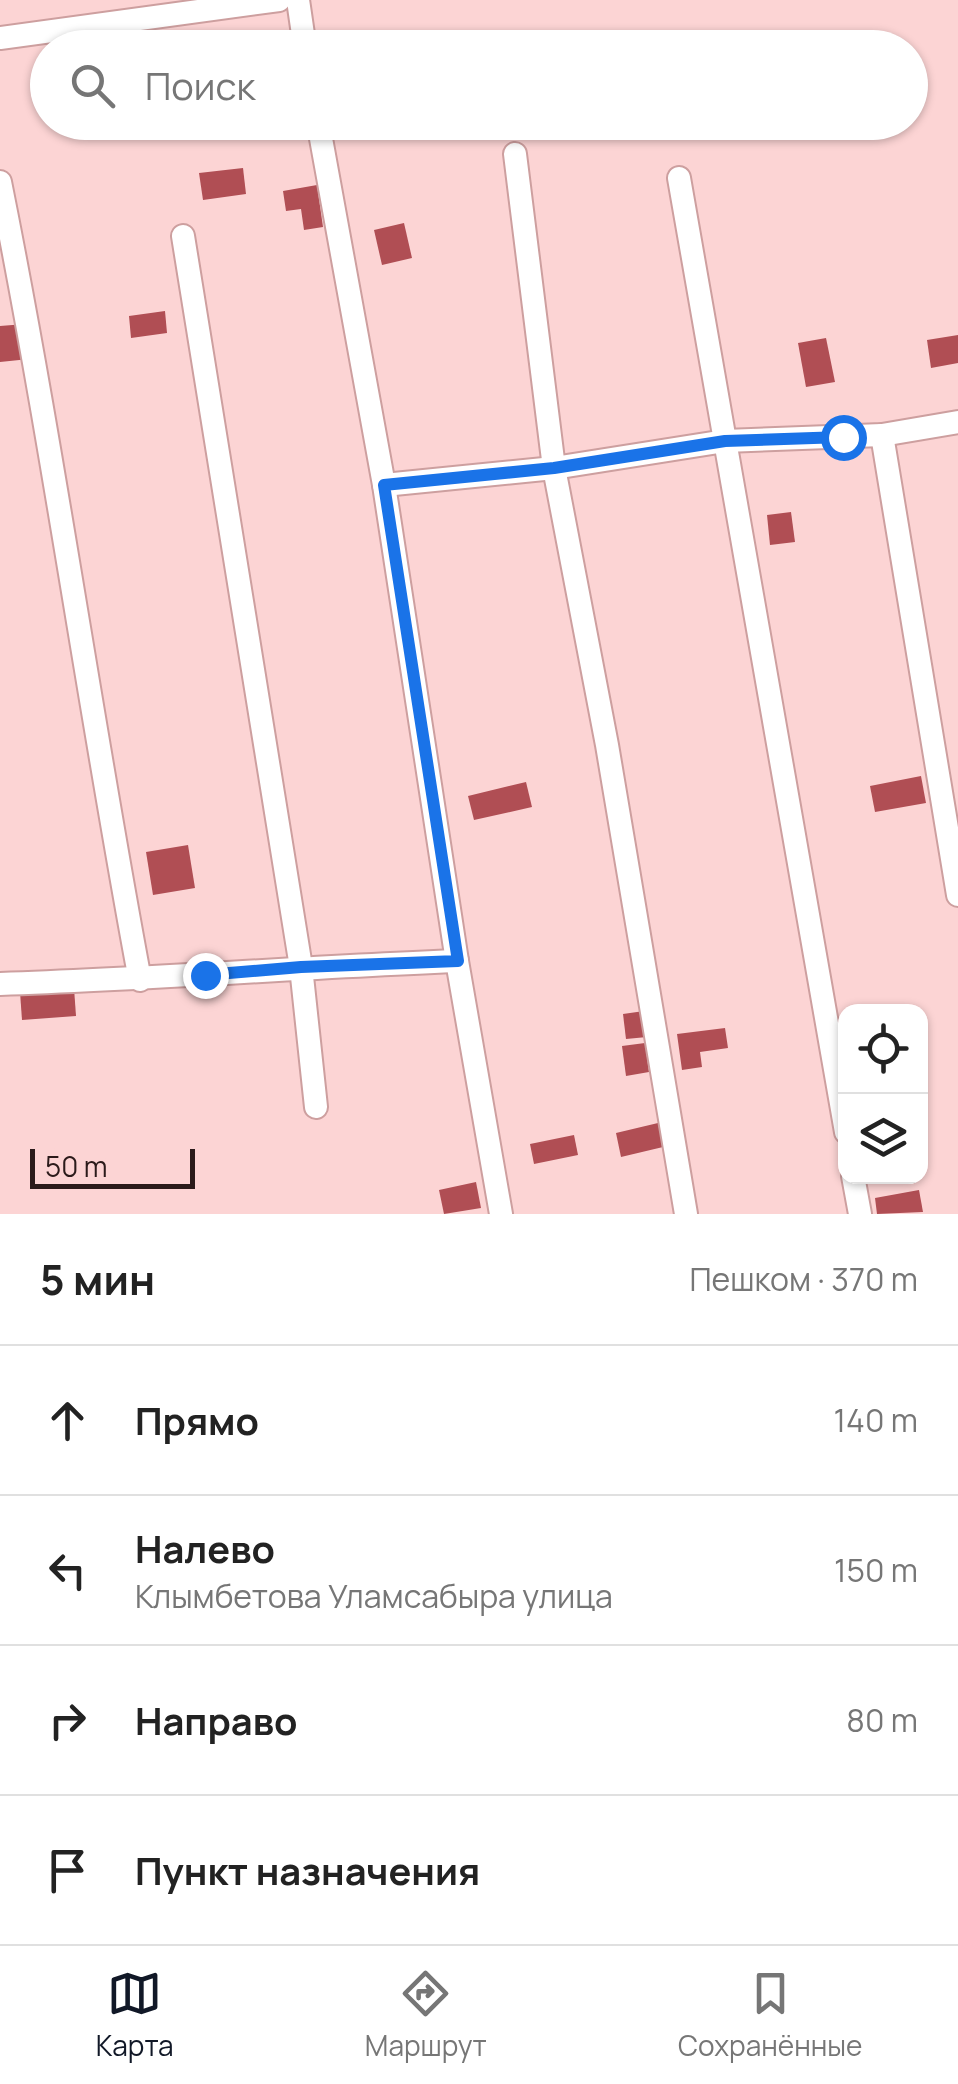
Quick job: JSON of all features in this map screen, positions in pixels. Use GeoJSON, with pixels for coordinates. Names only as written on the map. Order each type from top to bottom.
{"type":"FeatureCollection","features":[{"type":"Feature","properties":{"kind":"street"},"geometry":{"type":"LineString","coordinates":[[59,30],[278,0]]}},
{"type":"Feature","properties":{"kind":"street"},"geometry":{"type":"LineString","coordinates":[[298,0],[303,30]]}},
{"type":"Feature","properties":{"kind":"street"},"geometry":{"type":"LineString","coordinates":[[0,38],[30,34]]}},
{"type":"Feature","properties":{"kind":"street"},"geometry":{"type":"LineString","coordinates":[[321,140],[384,485],[501,1214]]}},
{"type":"Feature","properties":{"kind":"street"},"geometry":{"type":"LineString","coordinates":[[515,154],[554,468],[686,1214]]}},
{"type":"Feature","properties":{"kind":"street"},"geometry":{"type":"LineString","coordinates":[[680,178],[839,1094]]}},
{"type":"Feature","properties":{"kind":"street"},"geometry":{"type":"LineString","coordinates":[[0,182],[29,324],[106,799],[140,980]]}},
{"type":"Feature","properties":{"kind":"street"},"geometry":{"type":"LineString","coordinates":[[184,236],[301,967],[316,1107]]}},
{"type":"Feature","properties":{"kind":"street"},"geometry":{"type":"LineString","coordinates":[[384,485],[554,468],[725,441],[882,436],[958,422]]}},
{"type":"Feature","properties":{"kind":"street"},"geometry":{"type":"LineString","coordinates":[[882,436],[958,895]]}},
{"type":"Feature","properties":{"kind":"street"},"geometry":{"type":"LineString","coordinates":[[0,984],[140,980],[301,967],[458,961]]}},
{"type":"Feature","properties":{"kind":"street"},"geometry":{"type":"LineString","coordinates":[[854,1184],[860,1214]]}},
{"type":"Feature","properties":{"kind":"building"},"geometry":{"type":"Polygon","coordinates":[[[243,168],[246,194],[203,200],[199,173],[243,168]]]}},
{"type":"Feature","properties":{"kind":"building"},"geometry":{"type":"Polygon","coordinates":[[[317,185],[323,227],[304,230],[301,209],[286,211],[283,191],[317,185]]]}},
{"type":"Feature","properties":{"kind":"building"},"geometry":{"type":"Polygon","coordinates":[[[404,223],[412,258],[382,265],[374,230],[404,223]]]}},
{"type":"Feature","properties":{"kind":"building"},"geometry":{"type":"Polygon","coordinates":[[[165,311],[167,333],[131,338],[129,316],[165,311]]]}},
{"type":"Feature","properties":{"kind":"building"},"geometry":{"type":"Polygon","coordinates":[[[25,324],[29,359],[0,362],[0,326],[25,324]]]}},
{"type":"Feature","properties":{"kind":"building"},"geometry":{"type":"Polygon","coordinates":[[[958,335],[958,363],[931,368],[927,340],[958,335]]]}},
{"type":"Feature","properties":{"kind":"building"},"geometry":{"type":"Polygon","coordinates":[[[826,338],[835,382],[806,387],[798,343],[826,338]]]}},
{"type":"Feature","properties":{"kind":"building"},"geometry":{"type":"Polygon","coordinates":[[[791,512],[795,542],[770,545],[767,515],[791,512]]]}},
{"type":"Feature","properties":{"kind":"building"},"geometry":{"type":"Polygon","coordinates":[[[921,776],[926,803],[875,812],[870,786],[921,776]]]}},
{"type":"Feature","properties":{"kind":"building"},"geometry":{"type":"Polygon","coordinates":[[[526,782],[532,807],[474,820],[468,796],[526,782]]]}},
{"type":"Feature","properties":{"kind":"building"},"geometry":{"type":"Polygon","coordinates":[[[188,845],[195,888],[153,895],[146,852],[188,845]]]}},
{"type":"Feature","properties":{"kind":"building"},"geometry":{"type":"Polygon","coordinates":[[[74,988],[76,1016],[22,1020],[20,992],[74,988]]]}},
{"type":"Feature","properties":{"kind":"building"},"geometry":{"type":"Polygon","coordinates":[[[644,1011],[647,1037],[626,1039],[623,1014],[644,1011]]]}},
{"type":"Feature","properties":{"kind":"building"},"geometry":{"type":"Polygon","coordinates":[[[725,1028],[728,1048],[700,1052],[702,1067],[682,1070],[677,1034],[725,1028]]]}},
{"type":"Feature","properties":{"kind":"building"},"geometry":{"type":"Polygon","coordinates":[[[645,1043],[649,1072],[626,1076],[622,1046],[645,1043]]]}},
{"type":"Feature","properties":{"kind":"building"},"geometry":{"type":"Polygon","coordinates":[[[658,1123],[663,1147],[621,1157],[616,1133],[658,1123]]]}},
{"type":"Feature","properties":{"kind":"building"},"geometry":{"type":"Polygon","coordinates":[[[574,1135],[578,1155],[534,1164],[530,1144],[574,1135]]]}},
{"type":"Feature","properties":{"kind":"building"},"geometry":{"type":"Polygon","coordinates":[[[476,1182],[481,1208],[444,1214],[439,1190],[476,1182]]]}},
{"type":"Feature","properties":{"kind":"building"},"geometry":{"type":"Polygon","coordinates":[[[919,1190],[923,1212],[877,1214],[875,1198],[919,1190]]]}},
{"type":"Feature","properties":{"kind":"route"},"geometry":{"type":"LineString","coordinates":[[205,975],[458,961],[384,485],[554,468],[725,441],[843,437]]}}]}
